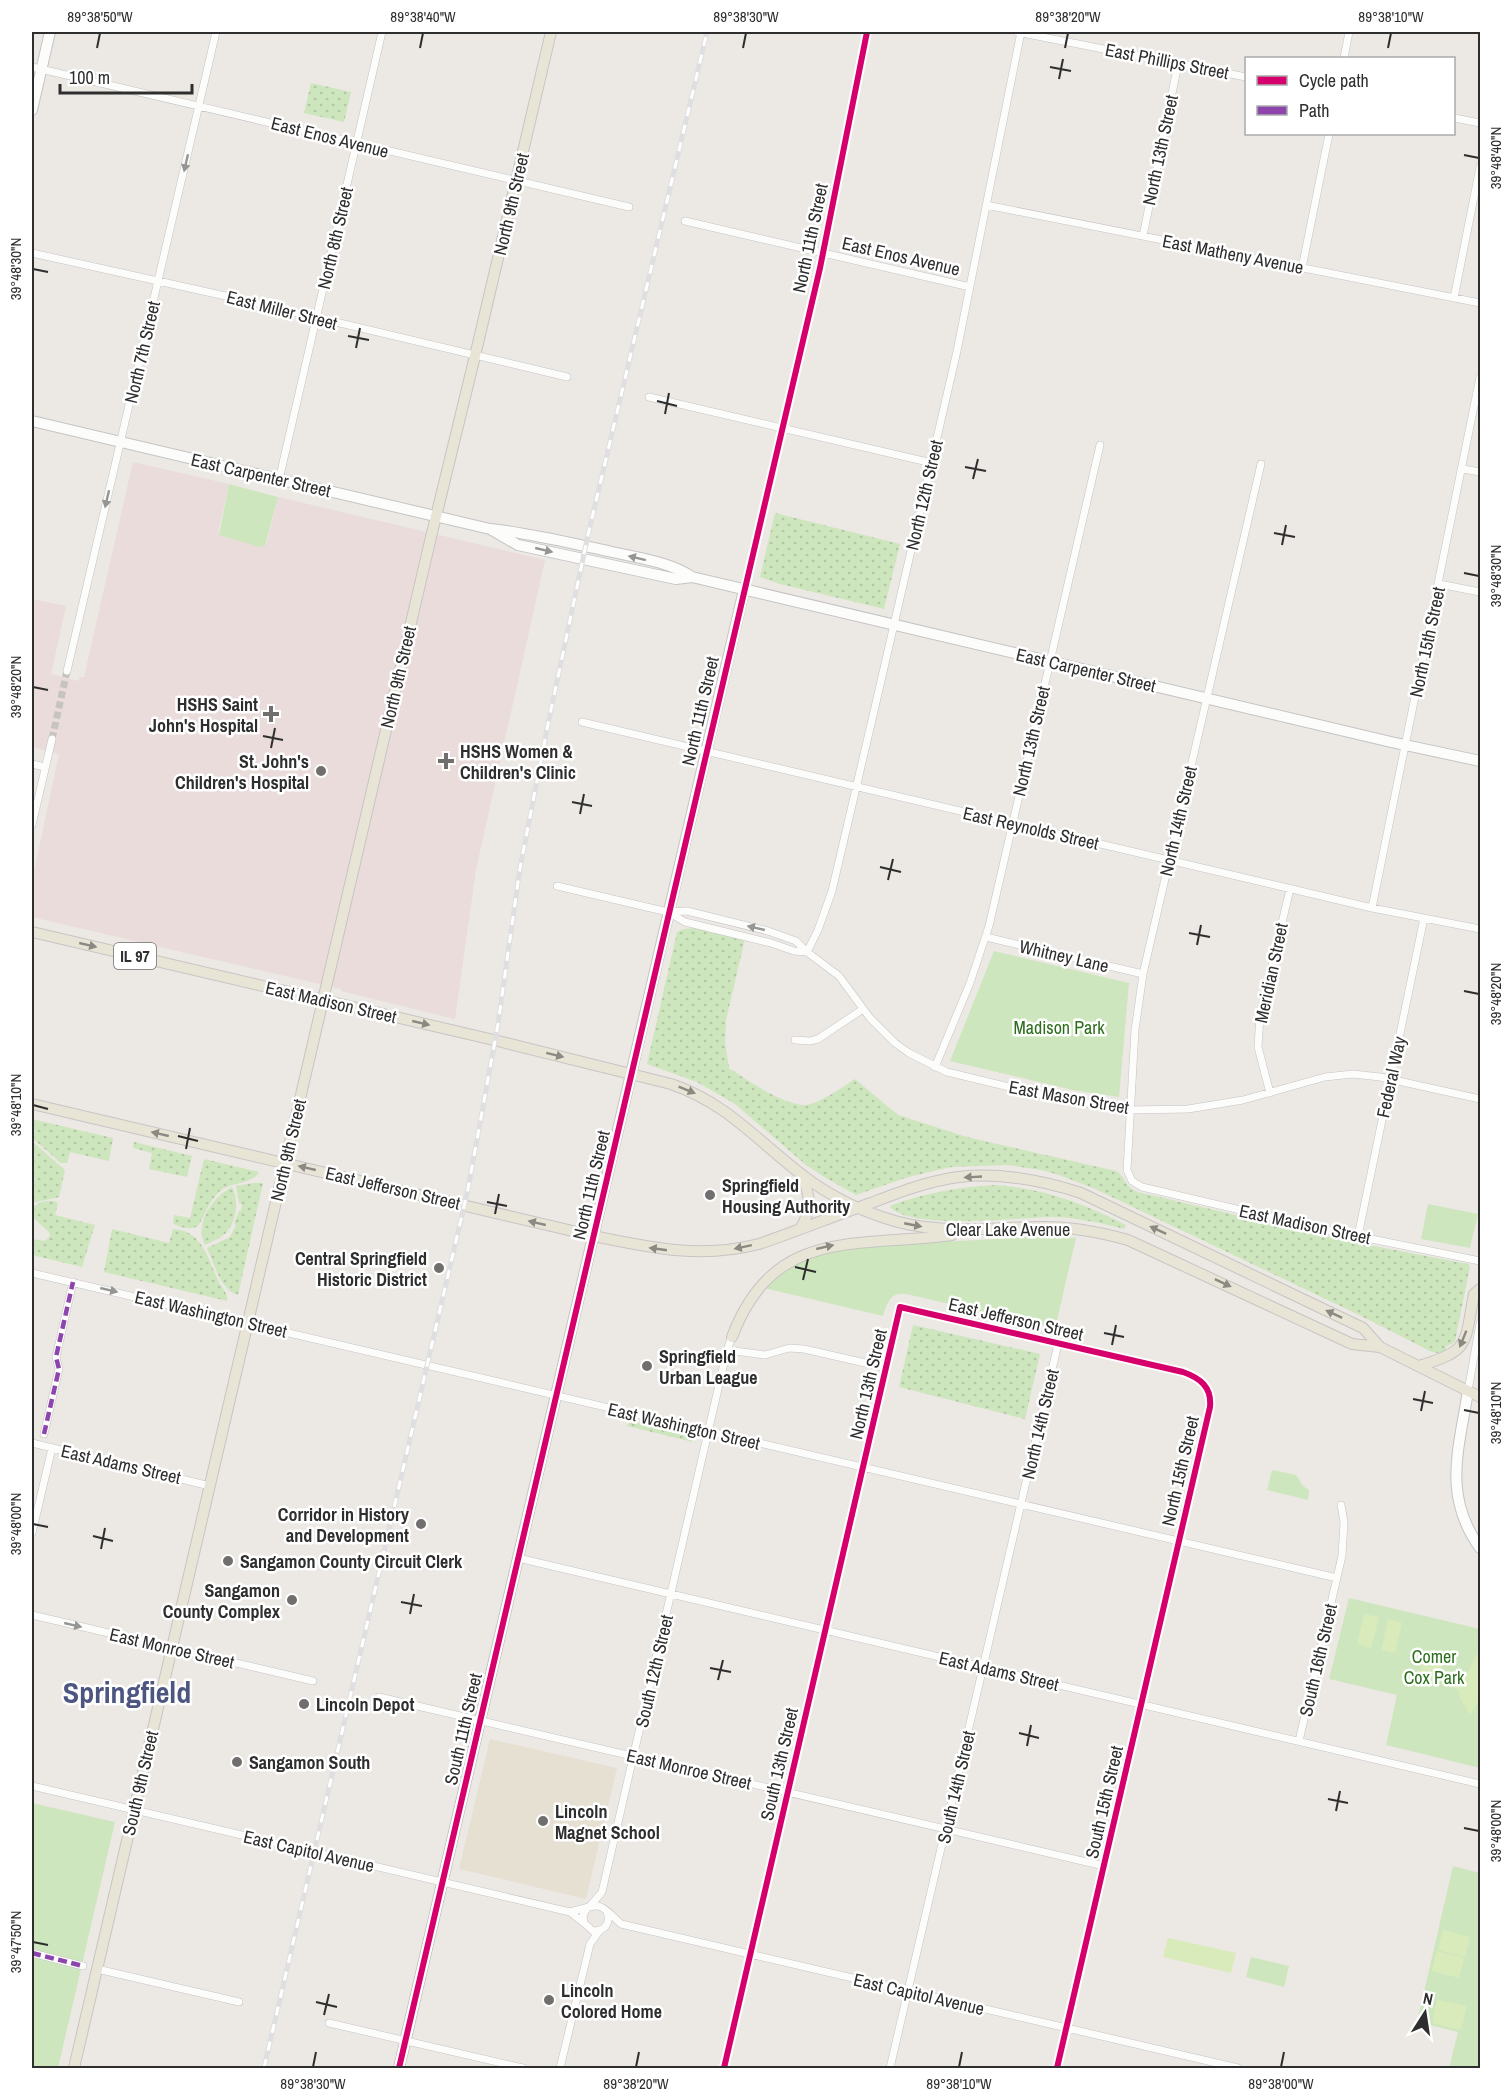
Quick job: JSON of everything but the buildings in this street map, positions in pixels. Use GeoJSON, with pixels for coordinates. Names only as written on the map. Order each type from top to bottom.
{"type":"FeatureCollection","features":[{"type":"Feature","properties":{"kind":"main road","name":"North 9th Street"},"geometry":{"type":"LineString","coordinates":[[249,1323],[551,32]]}},
{"type":"Feature","properties":{"kind":"main road","name":"East Madison Street"},"geometry":{"type":"LineString","coordinates":[[32,932],[631,1073],[686,1089],[732,1116],[803,1176],[835,1197],[858,1208]]}},
{"type":"Feature","properties":{"kind":"main road","name":"East Jefferson Street"},"geometry":{"type":"LineString","coordinates":[[32,1104],[647,1247],[696,1252],[740,1248],[858,1208]]}},
{"type":"Feature","properties":{"kind":"main road"},"geometry":{"type":"LineString","coordinates":[[800,1229],[810,1206],[803,1176]]}},
{"type":"Feature","properties":{"kind":"main road","name":"Clear Lake Avenue"},"geometry":{"type":"LineString","coordinates":[[858,1208],[913,1187],[960,1177],[1020,1178],[1059,1186],[1081,1193],[1363,1328],[1380,1347]]}},
{"type":"Feature","properties":{"kind":"main road","name":"Clear Lake Avenue"},"geometry":{"type":"LineString","coordinates":[[858,1208],[886,1219],[932,1229],[960,1231],[1067,1227],[1128,1240],[1352,1344],[1380,1347],[1480,1397]]}},
{"type":"Feature","properties":{"kind":"main road"},"geometry":{"type":"LineString","coordinates":[[732,1337],[743,1310],[758,1288],[783,1265],[808,1252],[840,1244],[923,1239],[1000,1229]]}},
{"type":"Feature","properties":{"kind":"main road"},"geometry":{"type":"LineString","coordinates":[[1419,1366],[1451,1355],[1464,1343],[1474,1294],[1480,1289]]}},
{"type":"Feature","properties":{"kind":"main road","name":"South 9th Street"},"geometry":{"type":"LineString","coordinates":[[74,2068],[249,1323]]}},
{"type":"Feature","properties":{"kind":"street"},"geometry":{"type":"LineString","coordinates":[[32,110],[36,68],[50,32]]}},
{"type":"Feature","properties":{"kind":"street","name":"North 7th Street"},"geometry":{"type":"LineString","coordinates":[[67,671],[216,32]]}},
{"type":"Feature","properties":{"kind":"street","name":"North 8th Street"},"geometry":{"type":"LineString","coordinates":[[279,480],[382,32]]}},
{"type":"Feature","properties":{"kind":"street","name":"North 11th Street"},"geometry":{"type":"LineString","coordinates":[[556,1396],[822,253],[867,32]]}},
{"type":"Feature","properties":{"kind":"street","name":"East Phillips Street"},"geometry":{"type":"LineString","coordinates":[[1019,32],[1245,77]]}},
{"type":"Feature","properties":{"kind":"street","name":"North 12th Street"},"geometry":{"type":"LineString","coordinates":[[807,952],[818,930],[832,891],[932,463],[970,287],[1019,32]]}},
{"type":"Feature","properties":{"kind":"street"},"geometry":{"type":"LineString","coordinates":[[1344,57],[1349,32]]}},
{"type":"Feature","properties":{"kind":"street","name":"North 13th Street"},"geometry":{"type":"LineString","coordinates":[[1143,236],[1178,64]]}},
{"type":"Feature","properties":{"kind":"street","name":"East Enos Avenue"},"geometry":{"type":"LineString","coordinates":[[36,68],[629,207]]}},
{"type":"Feature","properties":{"kind":"street"},"geometry":{"type":"LineString","coordinates":[[1455,118],[1480,123]]}},
{"type":"Feature","properties":{"kind":"street"},"geometry":{"type":"LineString","coordinates":[[1302,268],[1329,135]]}},
{"type":"Feature","properties":{"kind":"street"},"geometry":{"type":"LineString","coordinates":[[1454,298],[1480,167]]}},
{"type":"Feature","properties":{"kind":"street","name":"East Matheny Avenue"},"geometry":{"type":"LineString","coordinates":[[986,205],[1480,303]]}},
{"type":"Feature","properties":{"kind":"street","name":"East Enos Avenue"},"geometry":{"type":"LineString","coordinates":[[685,220],[970,287]]}},
{"type":"Feature","properties":{"kind":"street","name":"East Miller Street"},"geometry":{"type":"LineString","coordinates":[[32,253],[567,377]]}},
{"type":"Feature","properties":{"kind":"street","name":"North 15th Street"},"geometry":{"type":"LineString","coordinates":[[1372,908],[1480,377]]}},
{"type":"Feature","properties":{"kind":"street"},"geometry":{"type":"LineString","coordinates":[[650,397],[932,463]]}},
{"type":"Feature","properties":{"kind":"street","name":"East Carpenter Street"},"geometry":{"type":"LineString","coordinates":[[32,421],[490,529],[518,545],[676,579],[692,577],[1406,746],[1480,761]]}},
{"type":"Feature","properties":{"kind":"street","name":"North 13th Street"},"geometry":{"type":"LineString","coordinates":[[935,1066],[970,983],[986,937],[1100,445]]}},
{"type":"Feature","properties":{"kind":"street","name":"North 14th Street"},"geometry":{"type":"LineString","coordinates":[[1132,1181],[1127,1170],[1135,1030],[1143,974],[1261,464]]}},
{"type":"Feature","properties":{"kind":"street"},"geometry":{"type":"LineString","coordinates":[[1463,469],[1480,472]]}},
{"type":"Feature","properties":{"kind":"street"},"geometry":{"type":"LineString","coordinates":[[1439,584],[1480,592]]}},
{"type":"Feature","properties":{"kind":"street","name":"East Reynolds Street"},"geometry":{"type":"LineString","coordinates":[[582,722],[1372,908],[1480,929]]}},
{"type":"Feature","properties":{"kind":"street"},"geometry":{"type":"LineString","coordinates":[[32,825],[52,739]]}},
{"type":"Feature","properties":{"kind":"street"},"geometry":{"type":"LineString","coordinates":[[32,764],[45,767]]}},
{"type":"Feature","properties":{"kind":"street","name":"East Mason Street"},"geometry":{"type":"LineString","coordinates":[[557,886],[668,912],[685,922],[794,951],[807,952],[838,976],[863,1008],[895,1042],[935,1066],[960,1075],[1059,1099],[1131,1110],[1188,1108],[1218,1105],[1340,1075],[1353,1074],[1480,1099]]}},
{"type":"Feature","properties":{"kind":"street","name":"Meridian Street"},"geometry":{"type":"LineString","coordinates":[[1270,1093],[1258,1047],[1260,1016],[1290,889]]}},
{"type":"Feature","properties":{"kind":"street","name":"Federal Way"},"geometry":{"type":"LineString","coordinates":[[1358,1236],[1424,918]]}},
{"type":"Feature","properties":{"kind":"street","name":"Whitney Lane"},"geometry":{"type":"LineString","coordinates":[[986,937],[1143,974]]}},
{"type":"Feature","properties":{"kind":"street"},"geometry":{"type":"LineString","coordinates":[[795,1040],[818,1039],[863,1008]]}},
{"type":"Feature","properties":{"kind":"street","name":"East Madison Street"},"geometry":{"type":"LineString","coordinates":[[1132,1181],[1142,1187],[1167,1193],[1480,1261]]}},
{"type":"Feature","properties":{"kind":"street","name":"East Washington Street"},"geometry":{"type":"LineString","coordinates":[[32,1273],[1337,1578]]}},
{"type":"Feature","properties":{"kind":"street"},"geometry":{"type":"LineString","coordinates":[[44,1434],[59,1369],[56,1357],[74,1282]]}},
{"type":"Feature","properties":{"kind":"street","name":"North 13th Street"},"geometry":{"type":"LineString","coordinates":[[864,1467],[900,1308]]}},
{"type":"Feature","properties":{"kind":"street","name":"East Jefferson Street"},"geometry":{"type":"LineString","coordinates":[[900,1308],[1194,1376],[1207,1388],[1210,1407]]}},
{"type":"Feature","properties":{"kind":"street"},"geometry":{"type":"LineString","coordinates":[[1480,1323],[1455,1480],[1461,1514],[1480,1548]]}},
{"type":"Feature","properties":{"kind":"street"},"geometry":{"type":"LineString","coordinates":[[709,1432],[727,1350],[732,1337]]}},
{"type":"Feature","properties":{"kind":"street","name":"North 14th Street"},"geometry":{"type":"LineString","coordinates":[[1021,1504],[1058,1344]]}},
{"type":"Feature","properties":{"kind":"street"},"geometry":{"type":"LineString","coordinates":[[727,1350],[765,1355],[789,1348],[804,1348],[887,1368]]}},
{"type":"Feature","properties":{"kind":"street","name":"South 11th Street"},"geometry":{"type":"LineString","coordinates":[[399,2068],[556,1396]]}},
{"type":"Feature","properties":{"kind":"street","name":"North 15th Street"},"geometry":{"type":"LineString","coordinates":[[1179,1542],[1210,1407]]}},
{"type":"Feature","properties":{"kind":"street","name":"South 12th Street"},"geometry":{"type":"LineString","coordinates":[[589,1907],[602,1892],[709,1432]]}},
{"type":"Feature","properties":{"kind":"street","name":"East Adams Street"},"geometry":{"type":"LineString","coordinates":[[32,1443],[210,1485]]}},
{"type":"Feature","properties":{"kind":"street"},"geometry":{"type":"LineString","coordinates":[[32,1533],[52,1448]]}},
{"type":"Feature","properties":{"kind":"street","name":"South 13th Street"},"geometry":{"type":"LineString","coordinates":[[724,2068],[864,1467]]}},
{"type":"Feature","properties":{"kind":"street","name":"South 14th Street"},"geometry":{"type":"LineString","coordinates":[[890,2068],[1021,1504]]}},
{"type":"Feature","properties":{"kind":"street","name":"South 16th Street"},"geometry":{"type":"LineString","coordinates":[[1299,1741],[1344,1544],[1341,1505]]}},
{"type":"Feature","properties":{"kind":"street","name":"South 15th Street"},"geometry":{"type":"LineString","coordinates":[[1057,2068],[1179,1542]]}},
{"type":"Feature","properties":{"kind":"street","name":"East Adams Street"},"geometry":{"type":"LineString","coordinates":[[518,1558],[1480,1784]]}},
{"type":"Feature","properties":{"kind":"street","name":"East Monroe Street"},"geometry":{"type":"LineString","coordinates":[[32,1615],[313,1681]]}},
{"type":"Feature","properties":{"kind":"street","name":"East Monroe Street"},"geometry":{"type":"LineString","coordinates":[[379,1697],[1104,1866]]}},
{"type":"Feature","properties":{"kind":"street","name":"East Capitol Avenue"},"geometry":{"type":"LineString","coordinates":[[32,1786],[570,1912],[585,1925]]}},
{"type":"Feature","properties":{"kind":"street"},"geometry":{"type":"LineString","coordinates":[[561,2068],[590,1944],[608,1923],[602,1892]]}},
{"type":"Feature","properties":{"kind":"street"},"geometry":{"type":"LineString","coordinates":[[570,1912],[598,1905],[605,1909]]}},
{"type":"Feature","properties":{"kind":"street"},"geometry":{"type":"LineString","coordinates":[[589,1907],[583,1915],[590,1944]]}},
{"type":"Feature","properties":{"kind":"street","name":"East Capitol Avenue"},"geometry":{"type":"LineString","coordinates":[[605,1909],[621,1924],[1224,2067],[1238,2068]]}},
{"type":"Feature","properties":{"kind":"street"},"geometry":{"type":"LineString","coordinates":[[585,1925],[593,1930],[601,1930],[621,1924]]}},
{"type":"Feature","properties":{"kind":"street"},"geometry":{"type":"LineString","coordinates":[[32,1953],[83,1965]]}},
{"type":"Feature","properties":{"kind":"street"},"geometry":{"type":"LineString","coordinates":[[97,1969],[239,2002]]}},
{"type":"Feature","properties":{"kind":"street"},"geometry":{"type":"LineString","coordinates":[[329,2023],[523,2068]]}},
{"type":"Feature","properties":{"kind":"shaded area","name":"HSHS Saint John's Hospital"},"geometry":{"type":"Polygon","coordinates":[[[133,462],[229,484],[218,532],[267,543],[278,497],[545,560],[476,869],[455,1019],[341,991],[341,989],[32,917],[32,881],[59,754],[32,747],[32,599],[66,606],[51,674],[78,681],[80,677],[84,677],[133,462]]]}},
{"type":"Feature","properties":{"kind":"shaded area"},"geometry":{"type":"Polygon","coordinates":[[[490,1739],[617,1768],[586,1899],[459,1869],[490,1739]]]}},
{"type":"Feature","properties":{"kind":"green space"},"geometry":{"type":"Polygon","coordinates":[[[311,83],[351,92],[344,122],[304,113],[311,83]]]}},
{"type":"Feature","properties":{"kind":"green space"},"geometry":{"type":"Polygon","coordinates":[[[229,484],[278,497],[265,546],[260,547],[219,535],[229,484]]]}},
{"type":"Feature","properties":{"kind":"green space"},"geometry":{"type":"Polygon","coordinates":[[[775,513],[900,544],[884,609],[760,577],[775,513]]]}},
{"type":"Feature","properties":{"kind":"green space"},"geometry":{"type":"Polygon","coordinates":[[[695,928],[745,939],[726,1020],[725,1042],[729,1068],[766,1091],[786,1101],[805,1105],[824,1098],[855,1079],[898,1115],[967,1137],[1116,1171],[1130,1187],[1138,1192],[1343,1240],[1468,1264],[1470,1266],[1455,1342],[1445,1347],[1448,1351],[1432,1352],[1093,1188],[1041,1170],[1008,1165],[951,1167],[908,1177],[856,1195],[806,1165],[735,1104],[697,1082],[647,1064],[677,932],[695,928]]]}},
{"type":"Feature","properties":{"kind":"green space","name":"Madison Park"},"geometry":{"type":"Polygon","coordinates":[[[994,951],[1129,983],[1119,1097],[1073,1090],[950,1061],[994,951]]]}},
{"type":"Feature","properties":{"kind":"green space"},"geometry":{"type":"Polygon","coordinates":[[[32,1119],[113,1138],[109,1161],[70,1152],[67,1163],[61,1163],[32,1138],[32,1119]]]}},
{"type":"Feature","properties":{"kind":"green space"},"geometry":{"type":"Polygon","coordinates":[[[33,1142],[65,1170],[59,1197],[32,1203],[34,1177],[32,1171],[33,1142]]]}},
{"type":"Feature","properties":{"kind":"green space"},"geometry":{"type":"Polygon","coordinates":[[[134,1142],[192,1156],[187,1177],[149,1169],[152,1153],[133,1148],[134,1142]]]}},
{"type":"Feature","properties":{"kind":"green space"},"geometry":{"type":"Polygon","coordinates":[[[204,1159],[259,1172],[252,1179],[221,1190],[198,1226],[189,1228],[178,1226],[173,1223],[174,1215],[190,1218],[204,1159]]]}},
{"type":"Feature","properties":{"kind":"green space"},"geometry":{"type":"Polygon","coordinates":[[[263,1183],[238,1295],[222,1282],[207,1248],[230,1237],[242,1204],[239,1203],[236,1186],[263,1183]]]}},
{"type":"Feature","properties":{"kind":"green space"},"geometry":{"type":"Polygon","coordinates":[[[994,1185],[1046,1193],[1094,1210],[1126,1225],[1124,1229],[1073,1218],[1055,1217],[943,1221],[920,1219],[902,1214],[890,1207],[942,1191],[994,1185]]]}},
{"type":"Feature","properties":{"kind":"green space"},"geometry":{"type":"Polygon","coordinates":[[[232,1187],[236,1204],[233,1223],[224,1235],[205,1245],[202,1237],[203,1220],[218,1197],[232,1187]]]}},
{"type":"Feature","properties":{"kind":"green space"},"geometry":{"type":"Polygon","coordinates":[[[44,1201],[58,1203],[55,1215],[95,1225],[82,1267],[32,1255],[32,1239],[45,1241],[50,1236],[49,1232],[32,1217],[32,1207],[44,1201]]]}},
{"type":"Feature","properties":{"kind":"green space"},"geometry":{"type":"Polygon","coordinates":[[[1428,1204],[1478,1214],[1470,1248],[1421,1239],[1428,1204]]]}},
{"type":"Feature","properties":{"kind":"green space"},"geometry":{"type":"Polygon","coordinates":[[[112,1229],[169,1243],[173,1229],[191,1234],[203,1247],[227,1301],[104,1272],[112,1229]]]}},
{"type":"Feature","properties":{"kind":"green space"},"geometry":{"type":"Polygon","coordinates":[[[1049,1236],[1076,1238],[1054,1327],[906,1294],[893,1297],[883,1316],[764,1288],[778,1275],[812,1255],[866,1246],[1049,1236]]]}},
{"type":"Feature","properties":{"kind":"green space"},"geometry":{"type":"Polygon","coordinates":[[[913,1325],[1040,1354],[1025,1419],[899,1387],[913,1325]]]}},
{"type":"Feature","properties":{"kind":"green space"},"geometry":{"type":"Polygon","coordinates":[[[634,1422],[694,1436],[693,1442],[627,1426],[634,1422]]]}},
{"type":"Feature","properties":{"kind":"green space"},"geometry":{"type":"Polygon","coordinates":[[[1272,1470],[1296,1475],[1303,1486],[1309,1490],[1308,1500],[1267,1490],[1272,1470]]]}},
{"type":"Feature","properties":{"kind":"green space","name":"Comer Cox Park"},"geometry":{"type":"Polygon","coordinates":[[[1349,1598],[1480,1629],[1480,1768],[1386,1745],[1397,1695],[1329,1679],[1349,1598]]]}},
{"type":"Feature","properties":{"kind":"green space"},"geometry":{"type":"Polygon","coordinates":[[[1364,1614],[1379,1617],[1371,1648],[1357,1644],[1364,1614]]]}},
{"type":"Feature","properties":{"kind":"green space"},"geometry":{"type":"Polygon","coordinates":[[[1388,1619],[1402,1623],[1395,1653],[1381,1650],[1388,1619]]]}},
{"type":"Feature","properties":{"kind":"green space"},"geometry":{"type":"Polygon","coordinates":[[[1480,1648],[1480,1699],[1470,1715],[1459,1696],[1460,1693],[1454,1688],[1453,1682],[1468,1672],[1480,1648]]]}},
{"type":"Feature","properties":{"kind":"green space"},"geometry":{"type":"Polygon","coordinates":[[[1424,1652],[1444,1656],[1437,1684],[1418,1679],[1424,1652]]]}},
{"type":"Feature","properties":{"kind":"green space"},"geometry":{"type":"Polygon","coordinates":[[[32,1803],[115,1822],[58,2068],[32,2068],[32,1803]]]}},
{"type":"Feature","properties":{"kind":"green space"},"geometry":{"type":"Polygon","coordinates":[[[1453,1866],[1480,1873],[1480,2068],[1449,2068],[1458,2032],[1417,2022],[1453,1866]]]}},
{"type":"Feature","properties":{"kind":"green space"},"geometry":{"type":"Polygon","coordinates":[[[1443,1930],[1470,1937],[1465,1957],[1438,1950],[1443,1930]]]}},
{"type":"Feature","properties":{"kind":"green space"},"geometry":{"type":"Polygon","coordinates":[[[1168,1938],[1236,1953],[1231,1973],[1163,1957],[1168,1938]]]}},
{"type":"Feature","properties":{"kind":"green space"},"geometry":{"type":"Polygon","coordinates":[[[1437,1951],[1464,1958],[1459,1978],[1432,1971],[1437,1951]]]}},
{"type":"Feature","properties":{"kind":"green space"},"geometry":{"type":"Polygon","coordinates":[[[1251,1957],[1289,1966],[1284,1987],[1246,1977],[1251,1957]]]}},
{"type":"Feature","properties":{"kind":"green space"},"geometry":{"type":"Polygon","coordinates":[[[1437,2000],[1467,2006],[1461,2030],[1432,2023],[1437,2000]]]}},
{"type":"Feature","properties":{"kind":"tunnel"},"geometry":{"type":"LineString","coordinates":[[52,739],[67,671]]}},
{"type":"Feature","properties":{"kind":"railway"},"geometry":{"type":"LineString","coordinates":[[264,2068],[468,1189],[498,1024],[520,868],[548,724],[588,535],[707,32]]}},
{"type":"Feature","properties":{"kind":"marked path"},"geometry":{"type":"LineString","coordinates":[[44,1434],[59,1369],[56,1357],[73,1282]]}},
{"type":"Feature","properties":{"kind":"marked path"},"geometry":{"type":"LineString","coordinates":[[32,1953],[83,1966]]}},
{"type":"Feature","properties":{"kind":"cycle path"},"geometry":{"type":"LineString","coordinates":[[399,2068],[820,268],[867,32]]}},
{"type":"Feature","properties":{"kind":"cycle path"},"geometry":{"type":"LineString","coordinates":[[724,2068],[900,1307],[1183,1372],[1200,1380],[1209,1394],[1210,1407],[1057,2068]]}},
{"type":"Feature","properties":{"kind":"place","name":"HSHS Saint John's Hospital"},"geometry":{"type":"Point","coordinates":[271,714]}},
{"type":"Feature","properties":{"kind":"place","name":"HSHS Women & Children's Clinic"},"geometry":{"type":"Point","coordinates":[446,761]}},
{"type":"Feature","properties":{"kind":"place","name":"St. John's Children's Hospital"},"geometry":{"type":"Point","coordinates":[321,771]}},
{"type":"Feature","properties":{"kind":"place","name":"Springfield Housing Authority"},"geometry":{"type":"Point","coordinates":[710,1195]}},
{"type":"Feature","properties":{"kind":"place","name":"Central Springfield Historic District"},"geometry":{"type":"Point","coordinates":[439,1268]}},
{"type":"Feature","properties":{"kind":"place","name":"Springfield Urban League"},"geometry":{"type":"Point","coordinates":[647,1366]}},
{"type":"Feature","properties":{"kind":"place","name":"Corridor in History and Development"},"geometry":{"type":"Point","coordinates":[421,1524]}},
{"type":"Feature","properties":{"kind":"place","name":"Sangamon County Circuit Clerk"},"geometry":{"type":"Point","coordinates":[228,1561]}},
{"type":"Feature","properties":{"kind":"place","name":"Sangamon County Complex"},"geometry":{"type":"Point","coordinates":[292,1600]}},
{"type":"Feature","properties":{"kind":"place","name":"Lincoln Depot"},"geometry":{"type":"Point","coordinates":[304,1704]}},
{"type":"Feature","properties":{"kind":"place","name":"Sangamon South"},"geometry":{"type":"Point","coordinates":[237,1762]}},
{"type":"Feature","properties":{"kind":"place","name":"Lincoln Magnet School"},"geometry":{"type":"Point","coordinates":[543,1821]}},
{"type":"Feature","properties":{"kind":"place","name":"Lincoln Colored Home"},"geometry":{"type":"Point","coordinates":[549,2000]}},
{"type":"Feature","properties":{"kind":"district","name":"Springfield"},"geometry":{"type":"Point","coordinates":[127,1692]}}]}
